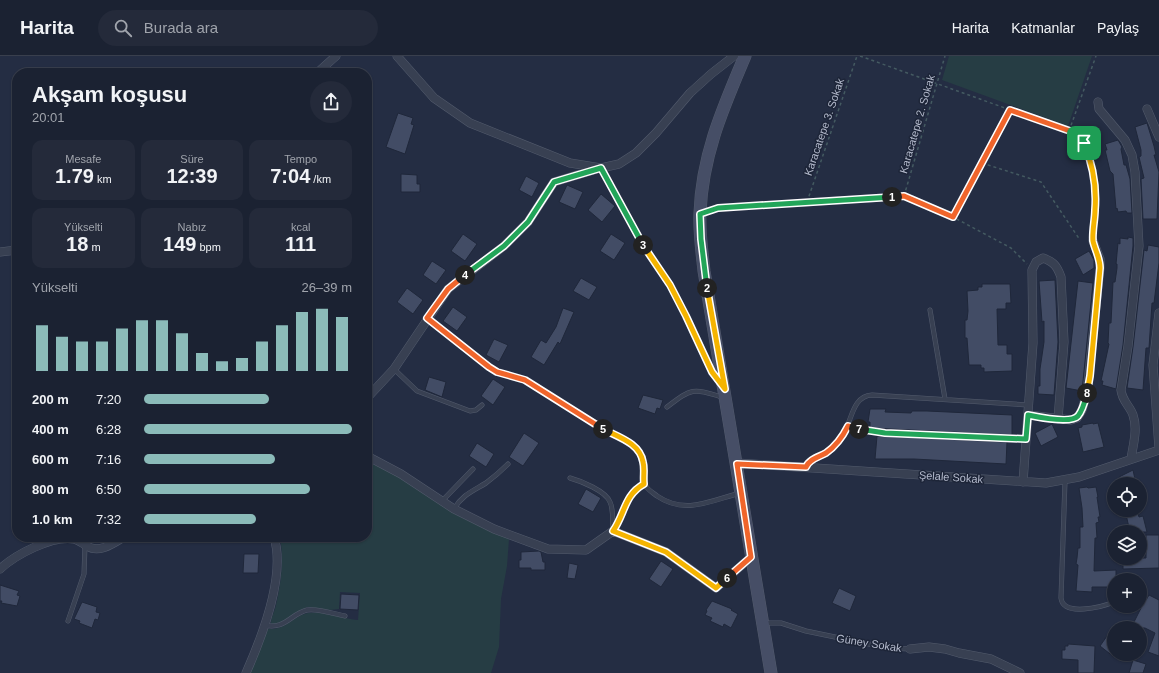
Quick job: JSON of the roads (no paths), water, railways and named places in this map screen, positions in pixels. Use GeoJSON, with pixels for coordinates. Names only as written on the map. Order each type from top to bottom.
{"type":"FeatureCollection","features":[{"type":"Feature","properties":{"kind":"main road"},"geometry":{"type":"LineString","coordinates":[[745,56],[716,127],[710,147],[704,169],[700,214],[704,271],[726,393],[751,557],[771,673]]}},
{"type":"Feature","properties":{"kind":"main road"},"geometry":{"type":"LineString","coordinates":[[762,673],[766,641]]}},
{"type":"Feature","properties":{"kind":"main road"},"geometry":{"type":"LineString","coordinates":[[766,641],[776,673]]}},
{"type":"Feature","properties":{"kind":"street"},"geometry":{"type":"LineString","coordinates":[[323,68],[336,56]]}},
{"type":"Feature","properties":{"kind":"street"},"geometry":{"type":"LineString","coordinates":[[396,56],[434,98],[470,123],[570,163],[601,168]]}},
{"type":"Feature","properties":{"kind":"street"},"geometry":{"type":"LineString","coordinates":[[372,393],[394,369],[448,289],[504,246],[528,222],[554,182],[619,164],[636,153],[656,134],[700,82],[734,56]]}},
{"type":"Feature","properties":{"kind":"street"},"geometry":{"type":"LineString","coordinates":[[1098,102],[1099,109],[1125,140],[1132,155],[1135,172],[1139,246],[1129,339],[1121,390],[1121,396],[1133,416],[1135,425],[1131,459]]}},
{"type":"Feature","properties":{"kind":"street"},"geometry":{"type":"LineString","coordinates":[[1147,109],[1159,137]]}},
{"type":"Feature","properties":{"kind":"street"},"geometry":{"type":"LineString","coordinates":[[1028,415],[1071,420],[1077,418],[1082,410],[1087,392],[1100,268],[1100,259],[1093,241]]}},
{"type":"Feature","properties":{"kind":"street"},"geometry":{"type":"LineString","coordinates":[[0,252],[12,251]]}},
{"type":"Feature","properties":{"kind":"street"},"geometry":{"type":"LineString","coordinates":[[1023,482],[1034,343],[1032,270],[1036,262],[1043,258],[1053,262],[1058,268],[1061,277],[1064,342],[1058,419]]}},
{"type":"Feature","properties":{"kind":"street"},"geometry":{"type":"LineString","coordinates":[[1159,313],[1153,365],[1159,449]]}},
{"type":"Feature","properties":{"kind":"street","name":"Şelale Sokak"},"geometry":{"type":"LineString","coordinates":[[737,464],[806,467],[1046,483],[1065,481],[1108,468],[1159,449]]}},
{"type":"Feature","properties":{"kind":"street"},"geometry":{"type":"LineString","coordinates":[[372,459],[401,474],[454,509],[494,529],[548,548],[586,550],[613,531],[666,552],[716,588],[751,557]]}},
{"type":"Feature","properties":{"kind":"street"},"geometry":{"type":"LineString","coordinates":[[0,569],[7,562],[49,542]]}},
{"type":"Feature","properties":{"kind":"street"},"geometry":{"type":"LineString","coordinates":[[81,542],[88,547],[97,549],[114,542]]}},
{"type":"Feature","properties":{"kind":"street"},"geometry":{"type":"LineString","coordinates":[[246,673],[264,625],[273,594],[276,578],[275,542]]}},
{"type":"Feature","properties":{"kind":"street","name":"Güney Sokak"},"geometry":{"type":"LineString","coordinates":[[910,649],[929,647],[991,659],[1020,673]]}},
{"type":"Feature","properties":{"kind":"lane"},"geometry":{"type":"LineString","coordinates":[[601,168],[638,237],[670,285],[712,372],[726,393]]}},
{"type":"Feature","properties":{"kind":"lane"},"geometry":{"type":"LineString","coordinates":[[930,310],[945,399]]}},
{"type":"Feature","properties":{"kind":"lane"},"geometry":{"type":"LineString","coordinates":[[427,318],[497,372],[525,380],[637,448],[643,460],[644,484],[648,490],[660,498],[685,507],[742,492]]}},
{"type":"Feature","properties":{"kind":"lane"},"geometry":{"type":"LineString","coordinates":[[394,369],[412,388],[426,396],[470,411],[476,410],[482,405]]}},
{"type":"Feature","properties":{"kind":"lane"},"geometry":{"type":"LineString","coordinates":[[667,407],[685,393],[693,390],[726,393]]}},
{"type":"Feature","properties":{"kind":"lane"},"geometry":{"type":"LineString","coordinates":[[806,467],[809,462],[833,447],[844,434],[857,402],[862,397],[869,395],[1029,405]]}},
{"type":"Feature","properties":{"kind":"lane"},"geometry":{"type":"LineString","coordinates":[[848,426],[864,431],[885,433],[1026,439]]}},
{"type":"Feature","properties":{"kind":"lane"},"geometry":{"type":"LineString","coordinates":[[454,509],[459,500],[495,477],[508,464]]}},
{"type":"Feature","properties":{"kind":"lane"},"geometry":{"type":"LineString","coordinates":[[442,501],[473,468]]}},
{"type":"Feature","properties":{"kind":"lane"},"geometry":{"type":"LineString","coordinates":[[570,478],[581,481],[605,495],[610,500],[612,506],[613,531]]}},
{"type":"Feature","properties":{"kind":"lane"},"geometry":{"type":"LineString","coordinates":[[1065,481],[1062,604],[1067,608],[1073,609],[1097,607],[1107,604]]}},
{"type":"Feature","properties":{"kind":"lane"},"geometry":{"type":"LineString","coordinates":[[613,531],[631,495],[636,489],[644,484]]}},
{"type":"Feature","properties":{"kind":"lane"},"geometry":{"type":"LineString","coordinates":[[68,621],[82,579],[85,544]]}},
{"type":"Feature","properties":{"kind":"lane"},"geometry":{"type":"LineString","coordinates":[[264,625],[273,627],[280,625],[309,610],[345,616]]}},
{"type":"Feature","properties":{"kind":"lane","name":"Güney Sokak"},"geometry":{"type":"LineString","coordinates":[[763,623],[781,623],[812,632],[888,648],[910,649]]}}]}
